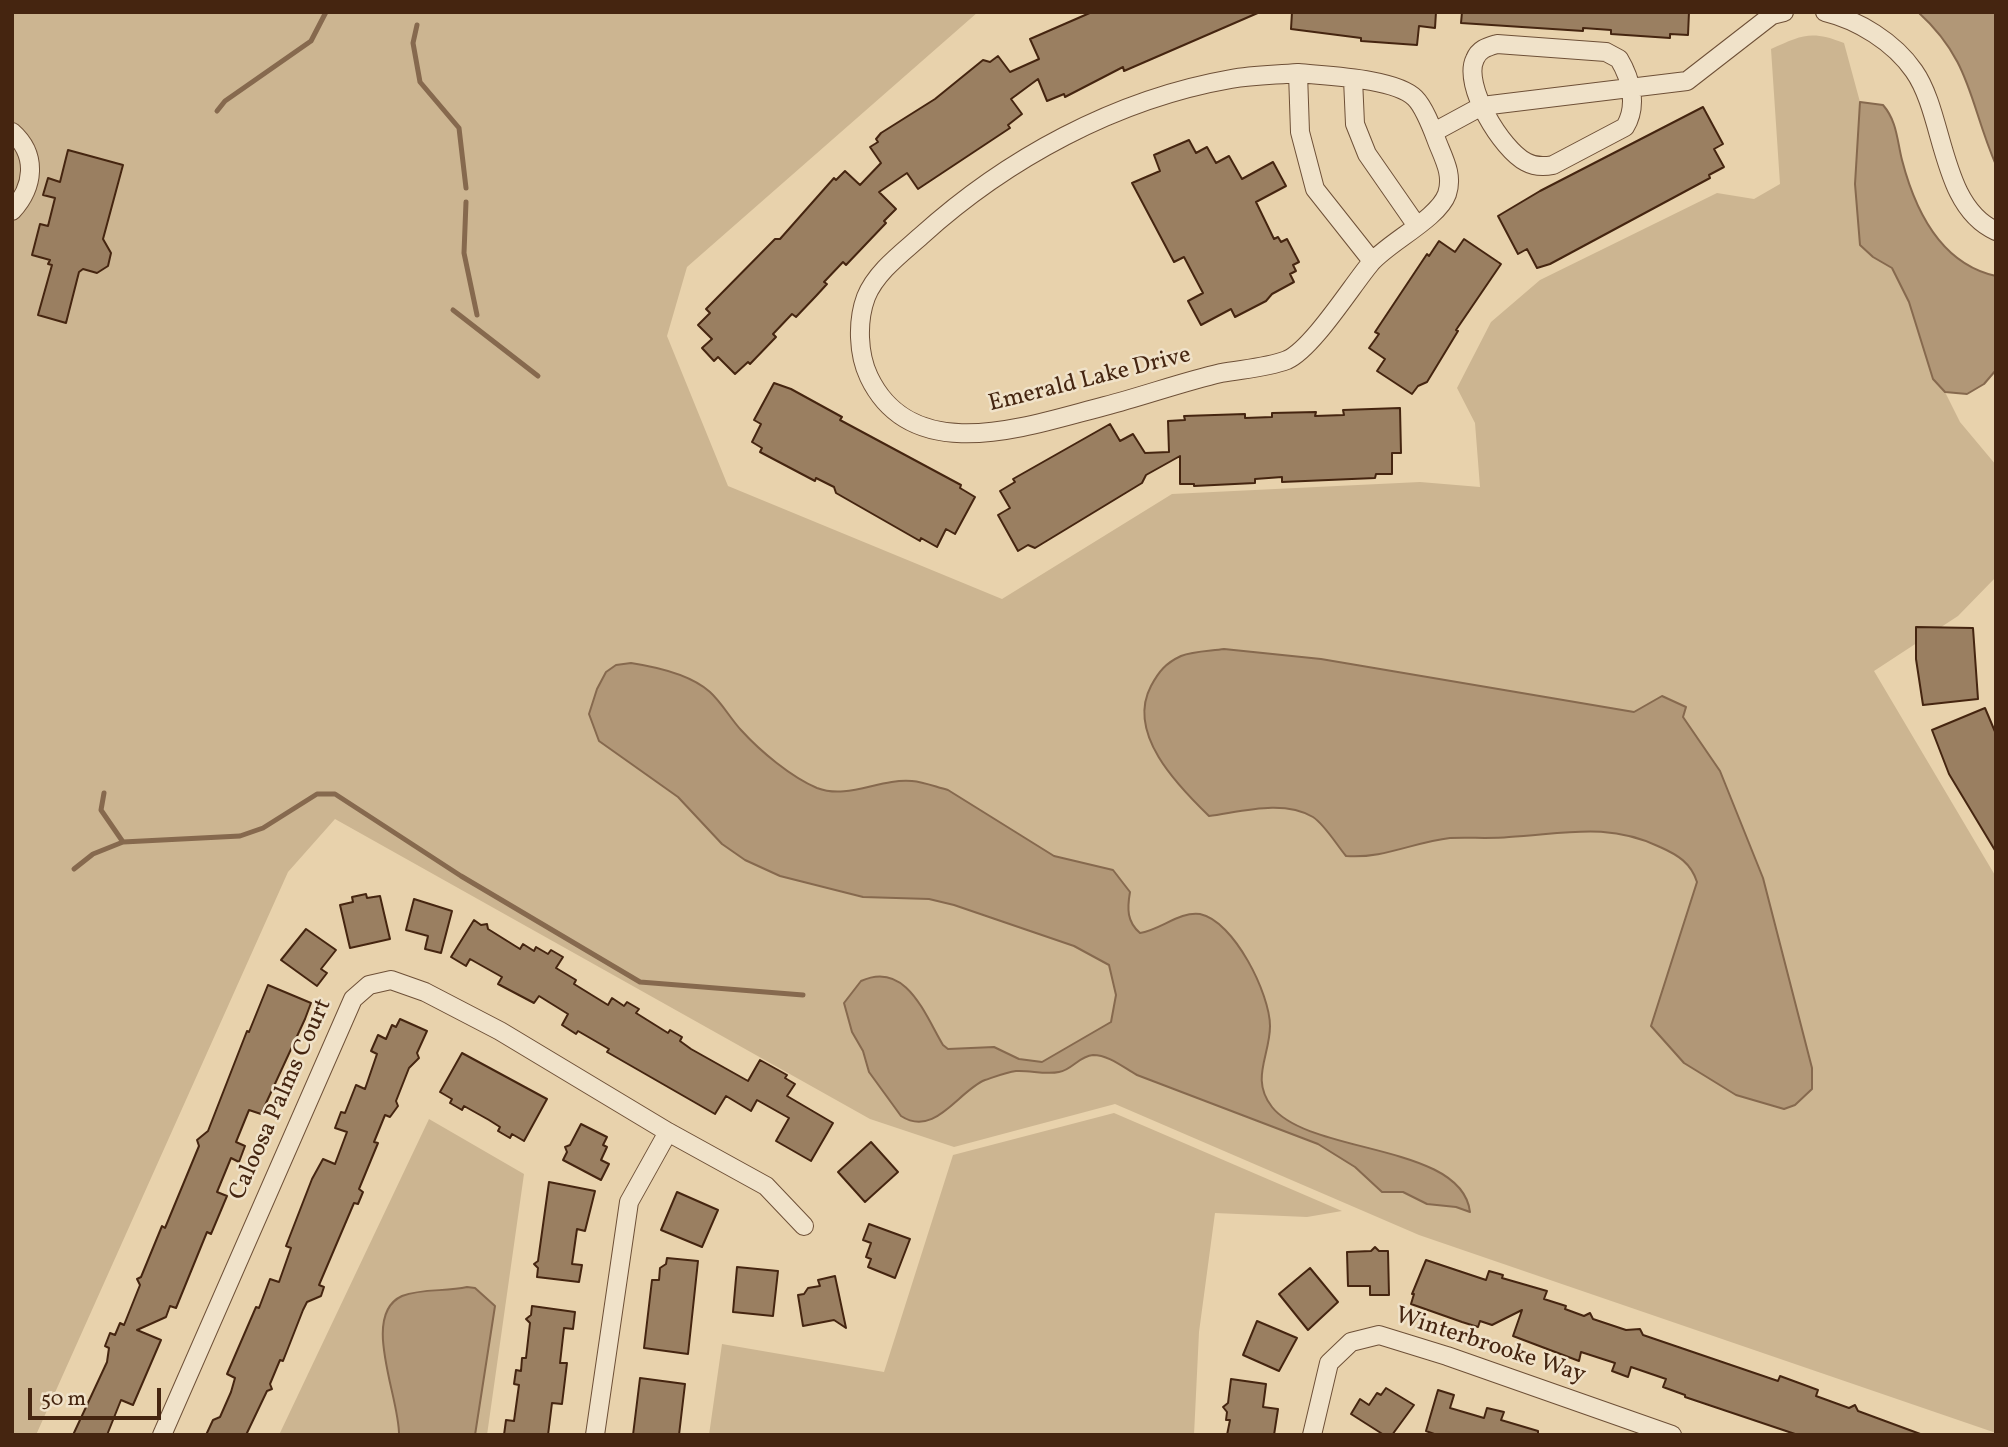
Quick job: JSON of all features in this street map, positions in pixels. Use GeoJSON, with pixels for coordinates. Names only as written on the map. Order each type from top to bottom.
{"type":"FeatureCollection","features":[{"type":"Feature","properties":{"kind":"street"},"geometry":{"type":"LineString","coordinates":[[1434,132],[1482,106],[1631,90],[1686,81],[1772,15],[1784,12]]}},
{"type":"Feature","properties":{"kind":"street"},"geometry":{"type":"LineString","coordinates":[[1825,12],[1843,16],[1883,39],[1914,71],[1934,116],[1948,167],[1964,201],[1987,228],[1996,231]]}},
{"type":"Feature","properties":{"kind":"street"},"geometry":{"type":"LineString","coordinates":[[1497,44],[1605,52],[1619,59],[1631,90],[1632,110],[1625,127],[1553,165],[1540,167],[1516,156],[1505,145],[1482,106],[1471,75],[1474,60],[1482,49],[1497,44]]}},
{"type":"Feature","properties":{"kind":"street"},"geometry":{"type":"LineString","coordinates":[[1298,73],[1300,132],[1315,189],[1372,261]]}},
{"type":"Feature","properties":{"kind":"street","name":"Emerald Lake Drive"},"geometry":{"type":"LineString","coordinates":[[1298,73],[1353,79],[1391,87],[1414,97],[1434,132],[1450,174],[1446,197],[1417,226],[1372,261],[1343,300],[1290,359],[1218,374],[1030,425],[980,433],[944,433],[904,419],[878,396],[863,365],[860,329],[866,295],[890,264],[962,198],[1043,147],[1133,106],[1231,79],[1298,73]]}},
{"type":"Feature","properties":{"kind":"street"},"geometry":{"type":"LineString","coordinates":[[1353,79],[1355,124],[1367,154],[1417,226]]}},
{"type":"Feature","properties":{"kind":"street"},"geometry":{"type":"LineString","coordinates":[[12,132],[27,153],[31,169],[29,185],[12,211]]}},
{"type":"Feature","properties":{"kind":"street","name":"Caloosa Palms Court"},"geometry":{"type":"LineString","coordinates":[[162,1435],[353,999],[369,985],[391,980],[425,992],[500,1031],[668,1132],[766,1185],[804,1226]]}},
{"type":"Feature","properties":{"kind":"street"},"geometry":{"type":"LineString","coordinates":[[595,1435],[629,1202],[668,1132]]}},
{"type":"Feature","properties":{"kind":"street","name":"Winterbrooke Way"},"geometry":{"type":"LineString","coordinates":[[1312,1435],[1329,1363],[1352,1342],[1380,1335],[1672,1435]]}},
{"type":"Feature","properties":{"kind":"shaded area"},"geometry":{"type":"Polygon","coordinates":[[[12,12],[978,12],[687,267],[667,336],[728,486],[1002,599],[1172,494],[1420,482],[1480,487],[1475,423],[1457,388],[1491,322],[1540,280],[1717,193],[1754,199],[1780,184],[1771,49],[1791,40],[1815,35],[1844,43],[1860,102],[1855,184],[1860,245],[1873,257],[1892,268],[1909,302],[1933,379],[1945,392],[1960,422],[1996,465],[1995,578],[1958,616],[1874,671],[1996,877],[1996,1433],[1419,1235],[1115,1104],[954,1147],[870,1119],[335,819],[288,872],[36,1435],[12,1435],[12,12]]]}},
{"type":"Feature","properties":{"kind":"shaded area"},"geometry":{"type":"Polygon","coordinates":[[[1918,12],[1996,12],[1996,165],[1959,66],[1936,30],[1918,12]]]}},
{"type":"Feature","properties":{"kind":"shaded area"},"geometry":{"type":"Polygon","coordinates":[[[1860,102],[1883,105],[1888,111],[1914,198],[1933,232],[1960,260],[1977,270],[1996,276],[1996,370],[1984,384],[1967,394],[1945,392],[1933,379],[1909,302],[1892,268],[1873,257],[1860,245],[1855,184],[1860,102]]]}},
{"type":"Feature","properties":{"kind":"shaded area"},"geometry":{"type":"Polygon","coordinates":[[[1224,649],[1321,659],[1634,712],[1662,696],[1686,707],[1683,717],[1720,771],[1763,878],[1812,1068],[1812,1089],[1795,1105],[1784,1109],[1736,1095],[1684,1063],[1651,1026],[1697,882],[1683,860],[1660,847],[1622,834],[1567,832],[1502,838],[1450,838],[1386,853],[1346,856],[1322,825],[1301,812],[1261,808],[1209,816],[1170,774],[1159,757],[1145,722],[1145,704],[1154,681],[1171,662],[1191,653],[1224,649]]]}},
{"type":"Feature","properties":{"kind":"shaded area"},"geometry":{"type":"Polygon","coordinates":[[[631,663],[673,672],[702,686],[767,755],[817,788],[840,792],[900,781],[926,783],[948,790],[1054,856],[1113,870],[1130,892],[1129,915],[1140,933],[1185,915],[1200,914],[1213,920],[1237,944],[1264,996],[1270,1026],[1262,1087],[1272,1107],[1291,1122],[1318,1134],[1414,1161],[1441,1173],[1461,1190],[1470,1212],[1456,1207],[1427,1204],[1403,1192],[1382,1192],[1355,1167],[1318,1144],[1137,1075],[1111,1059],[1099,1056],[1088,1056],[1059,1072],[1016,1071],[985,1080],[946,1110],[925,1121],[913,1121],[901,1116],[869,1072],[863,1051],[852,1032],[844,1003],[861,981],[877,976],[902,984],[921,1006],[943,1045],[948,1049],[994,1047],[1019,1059],[1042,1062],[1111,1022],[1116,995],[1109,965],[1074,946],[954,905],[929,899],[863,897],[780,876],[745,860],[722,844],[678,797],[599,741],[589,714],[597,689],[606,672],[616,665],[631,663]]]}},
{"type":"Feature","properties":{"kind":"shaded area"},"geometry":{"type":"Polygon","coordinates":[[[1114,1113],[1342,1211],[1307,1217],[1215,1213],[1199,1332],[1194,1435],[709,1435],[722,1344],[884,1372],[953,1155],[1114,1113]]]}},
{"type":"Feature","properties":{"kind":"shaded area"},"geometry":{"type":"Polygon","coordinates":[[[429,1119],[524,1174],[487,1435],[279,1435],[429,1119]]]}},
{"type":"Feature","properties":{"kind":"shaded area"},"geometry":{"type":"Polygon","coordinates":[[[475,1288],[495,1306],[475,1435],[399,1435],[383,1339],[384,1321],[390,1306],[402,1296],[410,1294],[475,1288]]]}},
{"type":"Feature","properties":{"kind":"building"},"geometry":{"type":"Polygon","coordinates":[[[1092,12],[1260,12],[1124,71],[1123,67],[1065,97],[1064,94],[1047,101],[1038,79],[1011,99],[1022,114],[1008,125],[1010,128],[918,189],[907,173],[879,192],[896,209],[884,221],[886,223],[846,265],[843,262],[824,282],[827,284],[796,317],[792,314],[773,334],[776,337],[750,364],[748,362],[735,374],[718,357],[714,361],[702,348],[712,339],[698,325],[710,313],[706,309],[775,239],[780,239],[834,178],[836,180],[845,171],[860,185],[881,163],[870,147],[878,142],[876,139],[881,133],[935,99],[983,60],[990,62],[998,56],[1010,72],[1039,59],[1030,39],[1092,12]]]}},
{"type":"Feature","properties":{"kind":"building"},"geometry":{"type":"Polygon","coordinates":[[[1292,12],[1436,12],[1435,28],[1419,26],[1417,45],[1361,41],[1361,38],[1291,29],[1292,12]]]}},
{"type":"Feature","properties":{"kind":"building"},"geometry":{"type":"Polygon","coordinates":[[[1462,12],[1689,12],[1688,35],[1670,34],[1670,38],[1611,34],[1611,30],[1583,28],[1583,31],[1461,23],[1462,12]]]}},
{"type":"Feature","properties":{"kind":"building"},"geometry":{"type":"Polygon","coordinates":[[[1703,107],[1723,144],[1714,149],[1724,167],[1709,175],[1710,178],[1550,264],[1537,268],[1527,249],[1518,254],[1498,216],[1540,191],[1703,107]]]}},
{"type":"Feature","properties":{"kind":"building"},"geometry":{"type":"Polygon","coordinates":[[[1189,140],[1196,153],[1207,147],[1216,163],[1229,156],[1242,179],[1273,162],[1286,186],[1256,202],[1274,239],[1278,237],[1281,242],[1287,239],[1299,262],[1293,265],[1296,271],[1290,274],[1294,282],[1272,294],[1266,301],[1235,317],[1231,309],[1201,325],[1188,301],[1203,293],[1184,257],[1174,262],[1132,183],[1160,171],[1154,155],[1189,140]]]}},
{"type":"Feature","properties":{"kind":"building"},"geometry":{"type":"Polygon","coordinates":[[[68,150],[123,165],[103,239],[111,253],[108,266],[97,273],[83,269],[79,272],[66,323],[38,315],[52,265],[48,264],[50,260],[32,255],[40,224],[48,226],[55,198],[43,195],[48,178],[60,182],[68,150]]]}},
{"type":"Feature","properties":{"kind":"building"},"geometry":{"type":"Polygon","coordinates":[[[1464,239],[1501,264],[1456,330],[1458,331],[1427,382],[1418,386],[1412,394],[1377,371],[1385,359],[1369,348],[1379,334],[1375,332],[1427,254],[1429,256],[1439,241],[1455,252],[1464,239]]]}},
{"type":"Feature","properties":{"kind":"building"},"geometry":{"type":"Polygon","coordinates":[[[774,383],[791,389],[842,417],[840,420],[961,485],[960,488],[975,497],[955,534],[946,529],[937,547],[921,538],[920,541],[836,493],[834,487],[816,478],[815,481],[760,452],[762,448],[752,442],[761,424],[754,420],[774,383]]]}},
{"type":"Feature","properties":{"kind":"building"},"geometry":{"type":"Polygon","coordinates":[[[1400,408],[1401,453],[1392,453],[1392,474],[1376,474],[1375,478],[1282,482],[1282,477],[1255,479],[1255,483],[1194,486],[1180,484],[1180,456],[1146,475],[1142,483],[1035,548],[1028,545],[1018,551],[998,515],[1010,508],[1000,491],[1015,482],[1013,479],[1110,424],[1120,441],[1133,434],[1145,453],[1169,452],[1168,421],[1185,420],[1184,416],[1245,414],[1245,418],[1272,417],[1272,413],[1316,412],[1315,416],[1344,415],[1343,410],[1400,408]]]}},
{"type":"Feature","properties":{"kind":"building"},"geometry":{"type":"Polygon","coordinates":[[[1916,627],[1973,628],[1978,699],[1923,705],[1916,659],[1916,627]]]}},
{"type":"Feature","properties":{"kind":"building"},"geometry":{"type":"Polygon","coordinates":[[[1985,708],[1996,734],[1996,852],[1949,774],[1932,730],[1985,708]]]}},
{"type":"Feature","properties":{"kind":"building"},"geometry":{"type":"Polygon","coordinates":[[[366,894],[367,898],[380,896],[390,939],[350,948],[340,905],[353,902],[352,897],[366,894]]]}},
{"type":"Feature","properties":{"kind":"building"},"geometry":{"type":"Polygon","coordinates":[[[414,899],[452,911],[441,953],[425,949],[428,936],[406,930],[414,899]]]}},
{"type":"Feature","properties":{"kind":"building"},"geometry":{"type":"Polygon","coordinates":[[[474,920],[481,925],[487,924],[488,929],[520,949],[523,944],[534,951],[536,947],[548,954],[551,950],[563,957],[556,968],[576,980],[574,984],[608,1005],[612,998],[624,1006],[627,1002],[639,1009],[636,1013],[668,1033],[670,1030],[682,1037],[680,1041],[691,1049],[748,1081],[760,1060],[787,1075],[785,1078],[795,1084],[787,1096],[833,1123],[811,1161],[776,1141],[789,1118],[757,1100],[751,1111],[726,1096],[715,1114],[607,1052],[609,1049],[562,1025],[568,1014],[539,996],[534,1003],[498,984],[502,977],[470,959],[466,966],[451,957],[474,920]]]}},
{"type":"Feature","properties":{"kind":"building"},"geometry":{"type":"Polygon","coordinates":[[[306,929],[336,950],[321,969],[327,973],[317,986],[281,960],[306,929]]]}},
{"type":"Feature","properties":{"kind":"building"},"geometry":{"type":"Polygon","coordinates":[[[268,985],[311,1003],[305,1019],[261,1114],[249,1110],[236,1142],[245,1146],[239,1162],[231,1158],[217,1192],[227,1196],[211,1234],[207,1232],[176,1308],[170,1306],[166,1317],[137,1330],[161,1340],[133,1405],[121,1400],[107,1435],[73,1435],[107,1362],[109,1348],[105,1346],[110,1333],[115,1335],[120,1323],[124,1325],[140,1285],[137,1279],[141,1277],[162,1226],[165,1228],[199,1146],[197,1140],[208,1131],[268,985]]]}},
{"type":"Feature","properties":{"kind":"building"},"geometry":{"type":"Polygon","coordinates":[[[400,1019],[427,1031],[417,1053],[419,1058],[409,1068],[396,1101],[398,1106],[390,1117],[385,1115],[374,1142],[378,1143],[359,1189],[363,1192],[358,1204],[354,1203],[319,1285],[324,1287],[321,1296],[307,1302],[283,1361],[280,1360],[270,1384],[272,1389],[267,1391],[246,1435],[206,1435],[213,1420],[220,1417],[231,1392],[235,1378],[227,1374],[256,1307],[259,1308],[270,1279],[279,1282],[291,1248],[286,1246],[312,1179],[323,1159],[335,1164],[347,1132],[335,1128],[341,1112],[345,1113],[356,1085],[365,1089],[377,1054],[371,1051],[378,1035],[386,1039],[392,1025],[396,1027],[400,1019]]]}},
{"type":"Feature","properties":{"kind":"building"},"geometry":{"type":"Polygon","coordinates":[[[462,1053],[547,1099],[524,1141],[512,1134],[510,1138],[498,1131],[500,1127],[464,1106],[462,1110],[450,1103],[452,1099],[440,1092],[462,1053]]]}},
{"type":"Feature","properties":{"kind":"building"},"geometry":{"type":"Polygon","coordinates":[[[581,1124],[607,1137],[603,1145],[607,1147],[601,1160],[609,1164],[601,1180],[563,1160],[567,1152],[565,1147],[570,1145],[581,1124]]]}},
{"type":"Feature","properties":{"kind":"building"},"geometry":{"type":"Polygon","coordinates":[[[871,1142],[898,1172],[865,1202],[838,1172],[871,1142]]]}},
{"type":"Feature","properties":{"kind":"building"},"geometry":{"type":"Polygon","coordinates":[[[549,1182],[595,1191],[585,1231],[577,1229],[572,1264],[582,1265],[579,1282],[537,1277],[538,1268],[534,1264],[538,1261],[549,1182]]]}},
{"type":"Feature","properties":{"kind":"building"},"geometry":{"type":"Polygon","coordinates":[[[677,1192],[718,1210],[702,1247],[661,1230],[677,1192]]]}},
{"type":"Feature","properties":{"kind":"building"},"geometry":{"type":"Polygon","coordinates":[[[869,1224],[910,1239],[895,1278],[868,1267],[871,1259],[866,1257],[871,1243],[863,1240],[869,1224]]]}},
{"type":"Feature","properties":{"kind":"building"},"geometry":{"type":"Polygon","coordinates":[[[1375,1247],[1379,1251],[1388,1251],[1389,1295],[1370,1295],[1370,1286],[1348,1286],[1347,1252],[1371,1251],[1375,1247]]]}},
{"type":"Feature","properties":{"kind":"building"},"geometry":{"type":"Polygon","coordinates":[[[667,1258],[698,1261],[688,1354],[644,1348],[652,1280],[659,1280],[660,1268],[666,1264],[667,1258]]]}},
{"type":"Feature","properties":{"kind":"building"},"geometry":{"type":"Polygon","coordinates":[[[1426,1260],[1486,1280],[1489,1271],[1503,1275],[1502,1278],[1547,1291],[1544,1299],[1566,1306],[1565,1309],[1584,1316],[1590,1313],[1593,1319],[1626,1330],[1640,1329],[1643,1335],[1778,1381],[1780,1376],[1818,1390],[1816,1396],[1849,1408],[1855,1405],[1858,1411],[1923,1435],[1798,1435],[1685,1397],[1663,1387],[1666,1379],[1631,1367],[1628,1377],[1612,1371],[1615,1363],[1581,1352],[1579,1361],[1513,1336],[1522,1310],[1492,1325],[1480,1321],[1478,1327],[1462,1322],[1411,1304],[1412,1294],[1426,1260]]]}},
{"type":"Feature","properties":{"kind":"building"},"geometry":{"type":"Polygon","coordinates":[[[737,1267],[778,1271],[773,1316],[733,1312],[737,1267]]]}},
{"type":"Feature","properties":{"kind":"building"},"geometry":{"type":"Polygon","coordinates":[[[1310,1268],[1338,1302],[1308,1330],[1279,1294],[1310,1268]]]}},
{"type":"Feature","properties":{"kind":"building"},"geometry":{"type":"Polygon","coordinates":[[[835,1276],[846,1328],[834,1320],[803,1326],[798,1295],[804,1294],[808,1288],[820,1286],[818,1280],[835,1276]]]}},
{"type":"Feature","properties":{"kind":"building"},"geometry":{"type":"Polygon","coordinates":[[[532,1306],[575,1312],[573,1329],[564,1328],[560,1363],[567,1363],[562,1404],[552,1403],[548,1435],[504,1435],[506,1420],[514,1421],[519,1385],[514,1384],[516,1370],[521,1371],[522,1358],[526,1358],[530,1323],[526,1319],[531,1315],[532,1306]]]}},
{"type":"Feature","properties":{"kind":"building"},"geometry":{"type":"Polygon","coordinates":[[[1257,1321],[1297,1338],[1279,1371],[1243,1355],[1257,1321]]]}},
{"type":"Feature","properties":{"kind":"building"},"geometry":{"type":"Polygon","coordinates":[[[640,1378],[685,1384],[679,1435],[633,1435],[640,1378]]]}},
{"type":"Feature","properties":{"kind":"building"},"geometry":{"type":"Polygon","coordinates":[[[1231,1379],[1266,1384],[1263,1407],[1278,1409],[1274,1435],[1227,1435],[1230,1420],[1226,1420],[1227,1412],[1223,1407],[1228,1403],[1231,1379]]]}},
{"type":"Feature","properties":{"kind":"building"},"geometry":{"type":"Polygon","coordinates":[[[1386,1388],[1414,1405],[1392,1435],[1384,1435],[1351,1414],[1360,1399],[1369,1405],[1377,1393],[1381,1395],[1386,1388]]]}},
{"type":"Feature","properties":{"kind":"building"},"geometry":{"type":"Polygon","coordinates":[[[1438,1390],[1454,1395],[1450,1408],[1484,1418],[1487,1408],[1504,1412],[1501,1420],[1538,1431],[1538,1435],[1437,1435],[1426,1431],[1438,1390]]]}},
{"type":"Feature","properties":{"kind":"waterway"},"geometry":{"type":"LineString","coordinates":[[217,111],[225,101],[311,41],[326,12]]}},
{"type":"Feature","properties":{"kind":"waterway"},"geometry":{"type":"LineString","coordinates":[[417,25],[413,43],[420,82],[459,128],[466,188]]}},
{"type":"Feature","properties":{"kind":"waterway"},"geometry":{"type":"LineString","coordinates":[[466,202],[464,253],[477,315]]}},
{"type":"Feature","properties":{"kind":"waterway"},"geometry":{"type":"LineString","coordinates":[[453,310],[538,376]]}},
{"type":"Feature","properties":{"kind":"waterway"},"geometry":{"type":"LineString","coordinates":[[104,793],[101,810],[123,842]]}},
{"type":"Feature","properties":{"kind":"waterway"},"geometry":{"type":"LineString","coordinates":[[74,869],[93,854],[123,842],[240,836],[263,828],[317,794],[335,794],[461,876],[640,982],[803,995]]}}]}
